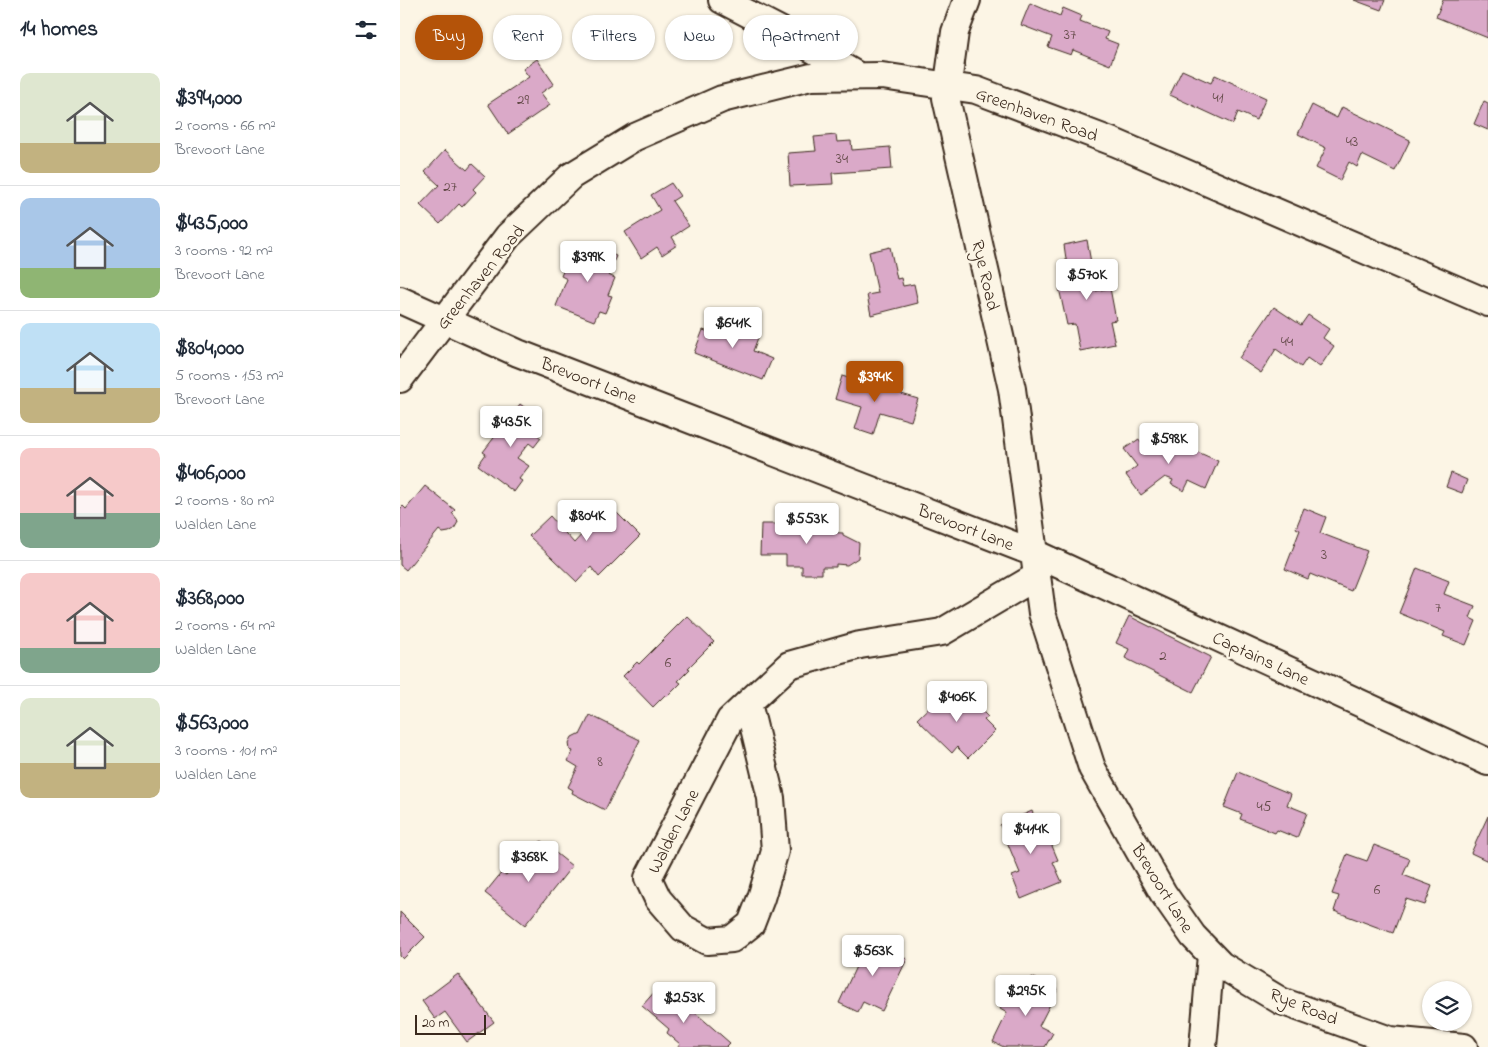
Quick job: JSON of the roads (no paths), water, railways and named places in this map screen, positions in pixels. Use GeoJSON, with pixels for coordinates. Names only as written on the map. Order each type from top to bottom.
{"type":"FeatureCollection","features":[{"type":"Feature","properties":{"kind":"street"},"geometry":{"type":"LineString","coordinates":[[722,0],[782,31],[858,76]]}},
{"type":"Feature","properties":{"kind":"street","name":"Rye Road"},"geometry":{"type":"LineString","coordinates":[[967,0],[955,32],[946,98],[1012,389],[1035,564]]}},
{"type":"Feature","properties":{"kind":"street","name":"Greenhaven Road"},"geometry":{"type":"LineString","coordinates":[[400,379],[508,236],[571,176],[635,137],[722,99],[811,77],[882,76],[976,90],[1116,143],[1488,304]]}},
{"type":"Feature","properties":{"kind":"street","name":"Brevoort Lane"},"geometry":{"type":"LineString","coordinates":[[400,300],[518,353],[1035,564],[1042,613],[1092,768],[1163,893],[1193,936],[1211,955]]}},
{"type":"Feature","properties":{"kind":"street","name":"Walden Lane"},"geometry":{"type":"LineString","coordinates":[[748,703],[771,798],[775,851],[751,924],[732,939],[707,941],[683,928],[658,899],[648,878],[730,720],[748,703],[789,666],[860,645],[942,632],[1035,564]]}},
{"type":"Feature","properties":{"kind":"street","name":"Captains Lane"},"geometry":{"type":"LineString","coordinates":[[1035,564],[1488,762]]}},
{"type":"Feature","properties":{"kind":"street"},"geometry":{"type":"LineString","coordinates":[[1203,1047],[1211,955]]}},
{"type":"Feature","properties":{"kind":"street","name":"Rye Road"},"geometry":{"type":"LineString","coordinates":[[1211,955],[1221,965],[1281,1001],[1390,1040],[1464,1047]]}}]}
